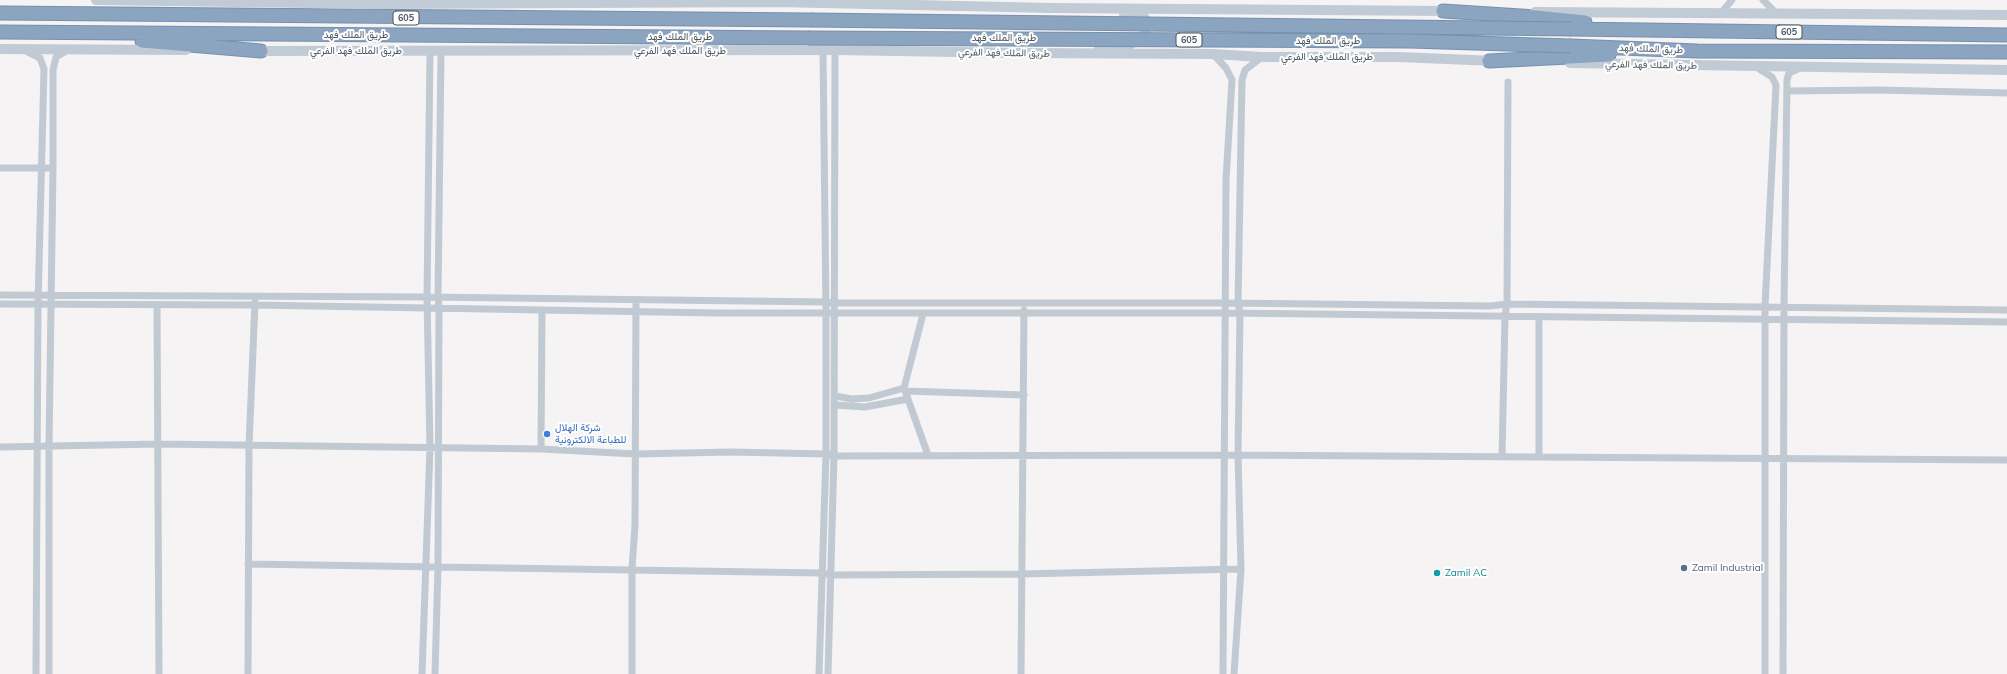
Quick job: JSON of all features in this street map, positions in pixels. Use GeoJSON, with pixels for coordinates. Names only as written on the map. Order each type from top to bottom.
{"type":"FeatureCollection","features":[{"type":"Feature","properties":{"kind":"highway"},"geometry":{"type":"LineString","coordinates":[[1443,11],[1536,17],[1658,30]]}},
{"type":"Feature","properties":{"kind":"highway","name":"طريق الملك فهد"},"geometry":{"type":"LineString","coordinates":[[0,13],[811,20],[2007,35]]}},
{"type":"Feature","properties":{"kind":"highway","name":"طريق الملك فهد"},"geometry":{"type":"LineString","coordinates":[[0,32],[1394,41],[1697,51],[2007,52]]}},
{"type":"Feature","properties":{"kind":"highway"},"geometry":{"type":"LineString","coordinates":[[50,32],[261,52]]}},
{"type":"Feature","properties":{"kind":"highway"},"geometry":{"type":"LineString","coordinates":[[1489,61],[1697,51]]}},
{"type":"Feature","properties":{"kind":"main road"},"geometry":{"type":"LineString","coordinates":[[96,0],[298,1],[381,4],[899,2],[1051,8],[2007,15]]}},
{"type":"Feature","properties":{"kind":"main road"},"geometry":{"type":"LineString","coordinates":[[1018,54],[1132,44],[1147,31],[1148,25],[1146,20],[1144,17],[1137,15],[1051,8]]}},
{"type":"Feature","properties":{"kind":"main road","name":"طريق الملك فهد الفرعي"},"geometry":{"type":"LineString","coordinates":[[0,49],[261,52],[835,50],[1018,54],[1213,54],[1262,58],[1398,56],[1489,61],[1756,67],[2007,70]]}},
{"type":"Feature","properties":{"kind":"street"},"geometry":{"type":"LineString","coordinates":[[370,0],[381,4]]}},
{"type":"Feature","properties":{"kind":"street"},"geometry":{"type":"LineString","coordinates":[[1722,13],[1732,0]]}},
{"type":"Feature","properties":{"kind":"street"},"geometry":{"type":"LineString","coordinates":[[1763,0],[1776,13]]}},
{"type":"Feature","properties":{"kind":"street"},"geometry":{"type":"LineString","coordinates":[[20,49],[40,58],[44,69],[40,168],[38,303],[39,356],[36,674]]}},
{"type":"Feature","properties":{"kind":"street"},"geometry":{"type":"LineString","coordinates":[[48,674],[53,70],[56,57],[69,50]]}},
{"type":"Feature","properties":{"kind":"street"},"geometry":{"type":"LineString","coordinates":[[819,674],[826,454],[823,50]]}},
{"type":"Feature","properties":{"kind":"street"},"geometry":{"type":"LineString","coordinates":[[828,674],[835,396],[835,50]]}},
{"type":"Feature","properties":{"kind":"street"},"geometry":{"type":"LineString","coordinates":[[422,674],[430,457],[427,297],[430,52]]}},
{"type":"Feature","properties":{"kind":"street"},"geometry":{"type":"LineString","coordinates":[[435,674],[438,567],[438,297],[441,52]]}},
{"type":"Feature","properties":{"kind":"street"},"geometry":{"type":"LineString","coordinates":[[1213,54],[1226,68],[1232,80],[1226,180],[1223,674]]}},
{"type":"Feature","properties":{"kind":"street"},"geometry":{"type":"LineString","coordinates":[[1234,674],[1241,569],[1238,455],[1240,313],[1238,303],[1239,180],[1242,80],[1245,70],[1262,58]]}},
{"type":"Feature","properties":{"kind":"street"},"geometry":{"type":"LineString","coordinates":[[1756,67],[1772,77],[1776,86],[1765,306],[1765,674]]}},
{"type":"Feature","properties":{"kind":"street"},"geometry":{"type":"LineString","coordinates":[[1783,674],[1784,307],[1787,80],[1789,73],[1801,67]]}},
{"type":"Feature","properties":{"kind":"street"},"geometry":{"type":"LineString","coordinates":[[1502,457],[1505,316],[1507,304],[1508,82]]}},
{"type":"Feature","properties":{"kind":"street"},"geometry":{"type":"LineString","coordinates":[[1787,91],[1878,90],[2007,93]]}},
{"type":"Feature","properties":{"kind":"street"},"geometry":{"type":"LineString","coordinates":[[0,168],[53,168]]}},
{"type":"Feature","properties":{"kind":"street"},"geometry":{"type":"LineString","coordinates":[[429,169],[440,169]]}},
{"type":"Feature","properties":{"kind":"street"},"geometry":{"type":"LineString","coordinates":[[1226,180],[1239,180]]}},
{"type":"Feature","properties":{"kind":"street"},"geometry":{"type":"LineString","coordinates":[[824,186],[834,186]]}},
{"type":"Feature","properties":{"kind":"street"},"geometry":{"type":"LineString","coordinates":[[0,295],[438,297],[834,303],[1238,303],[1482,306],[1507,304],[2007,310]]}},
{"type":"Feature","properties":{"kind":"street"},"geometry":{"type":"LineString","coordinates":[[248,674],[249,446],[255,296]]}},
{"type":"Feature","properties":{"kind":"street"},"geometry":{"type":"LineString","coordinates":[[632,674],[632,569],[635,525],[636,300]]}},
{"type":"Feature","properties":{"kind":"street"},"geometry":{"type":"LineString","coordinates":[[1022,674],[1024,395],[1023,303]]}},
{"type":"Feature","properties":{"kind":"street"},"geometry":{"type":"LineString","coordinates":[[0,304],[254,305],[636,312],[826,312],[835,314],[1240,313],[2007,322]]}},
{"type":"Feature","properties":{"kind":"street"},"geometry":{"type":"LineString","coordinates":[[157,305],[158,674]]}},
{"type":"Feature","properties":{"kind":"street"},"geometry":{"type":"LineString","coordinates":[[541,449],[542,310]]}},
{"type":"Feature","properties":{"kind":"street"},"geometry":{"type":"LineString","coordinates":[[923,314],[906,393],[928,455]]}},
{"type":"Feature","properties":{"kind":"street"},"geometry":{"type":"LineString","coordinates":[[1539,317],[1539,457]]}},
{"type":"Feature","properties":{"kind":"street"},"geometry":{"type":"LineString","coordinates":[[39,356],[51,351]]}},
{"type":"Feature","properties":{"kind":"street"},"geometry":{"type":"LineString","coordinates":[[1225,376],[1239,376]]}},
{"type":"Feature","properties":{"kind":"street"},"geometry":{"type":"LineString","coordinates":[[835,396],[852,399],[906,393],[1024,395]]}},
{"type":"Feature","properties":{"kind":"street"},"geometry":{"type":"LineString","coordinates":[[834,405],[865,407],[906,393]]}},
{"type":"Feature","properties":{"kind":"street"},"geometry":{"type":"LineString","coordinates":[[0,447],[158,444],[541,449],[635,454],[731,452],[826,454],[834,456],[1023,454],[2007,460]]}},
{"type":"Feature","properties":{"kind":"street"},"geometry":{"type":"LineString","coordinates":[[430,457],[439,448]]}},
{"type":"Feature","properties":{"kind":"street"},"geometry":{"type":"LineString","coordinates":[[248,564],[632,569],[822,573],[831,575],[1022,574],[1241,569]]}},
{"type":"Feature","properties":{"kind":"street"},"geometry":{"type":"LineString","coordinates":[[425,580],[438,567]]}},
{"type":"Feature","properties":{"kind":"place","name":"شركة الهلال للطباعة الالكترونية"},"geometry":{"type":"Point","coordinates":[547,434]}},
{"type":"Feature","properties":{"kind":"place","name":"Zamil Industrial"},"geometry":{"type":"Point","coordinates":[1684,568]}},
{"type":"Feature","properties":{"kind":"place","name":"Zamil AC"},"geometry":{"type":"Point","coordinates":[1437,573]}}]}
